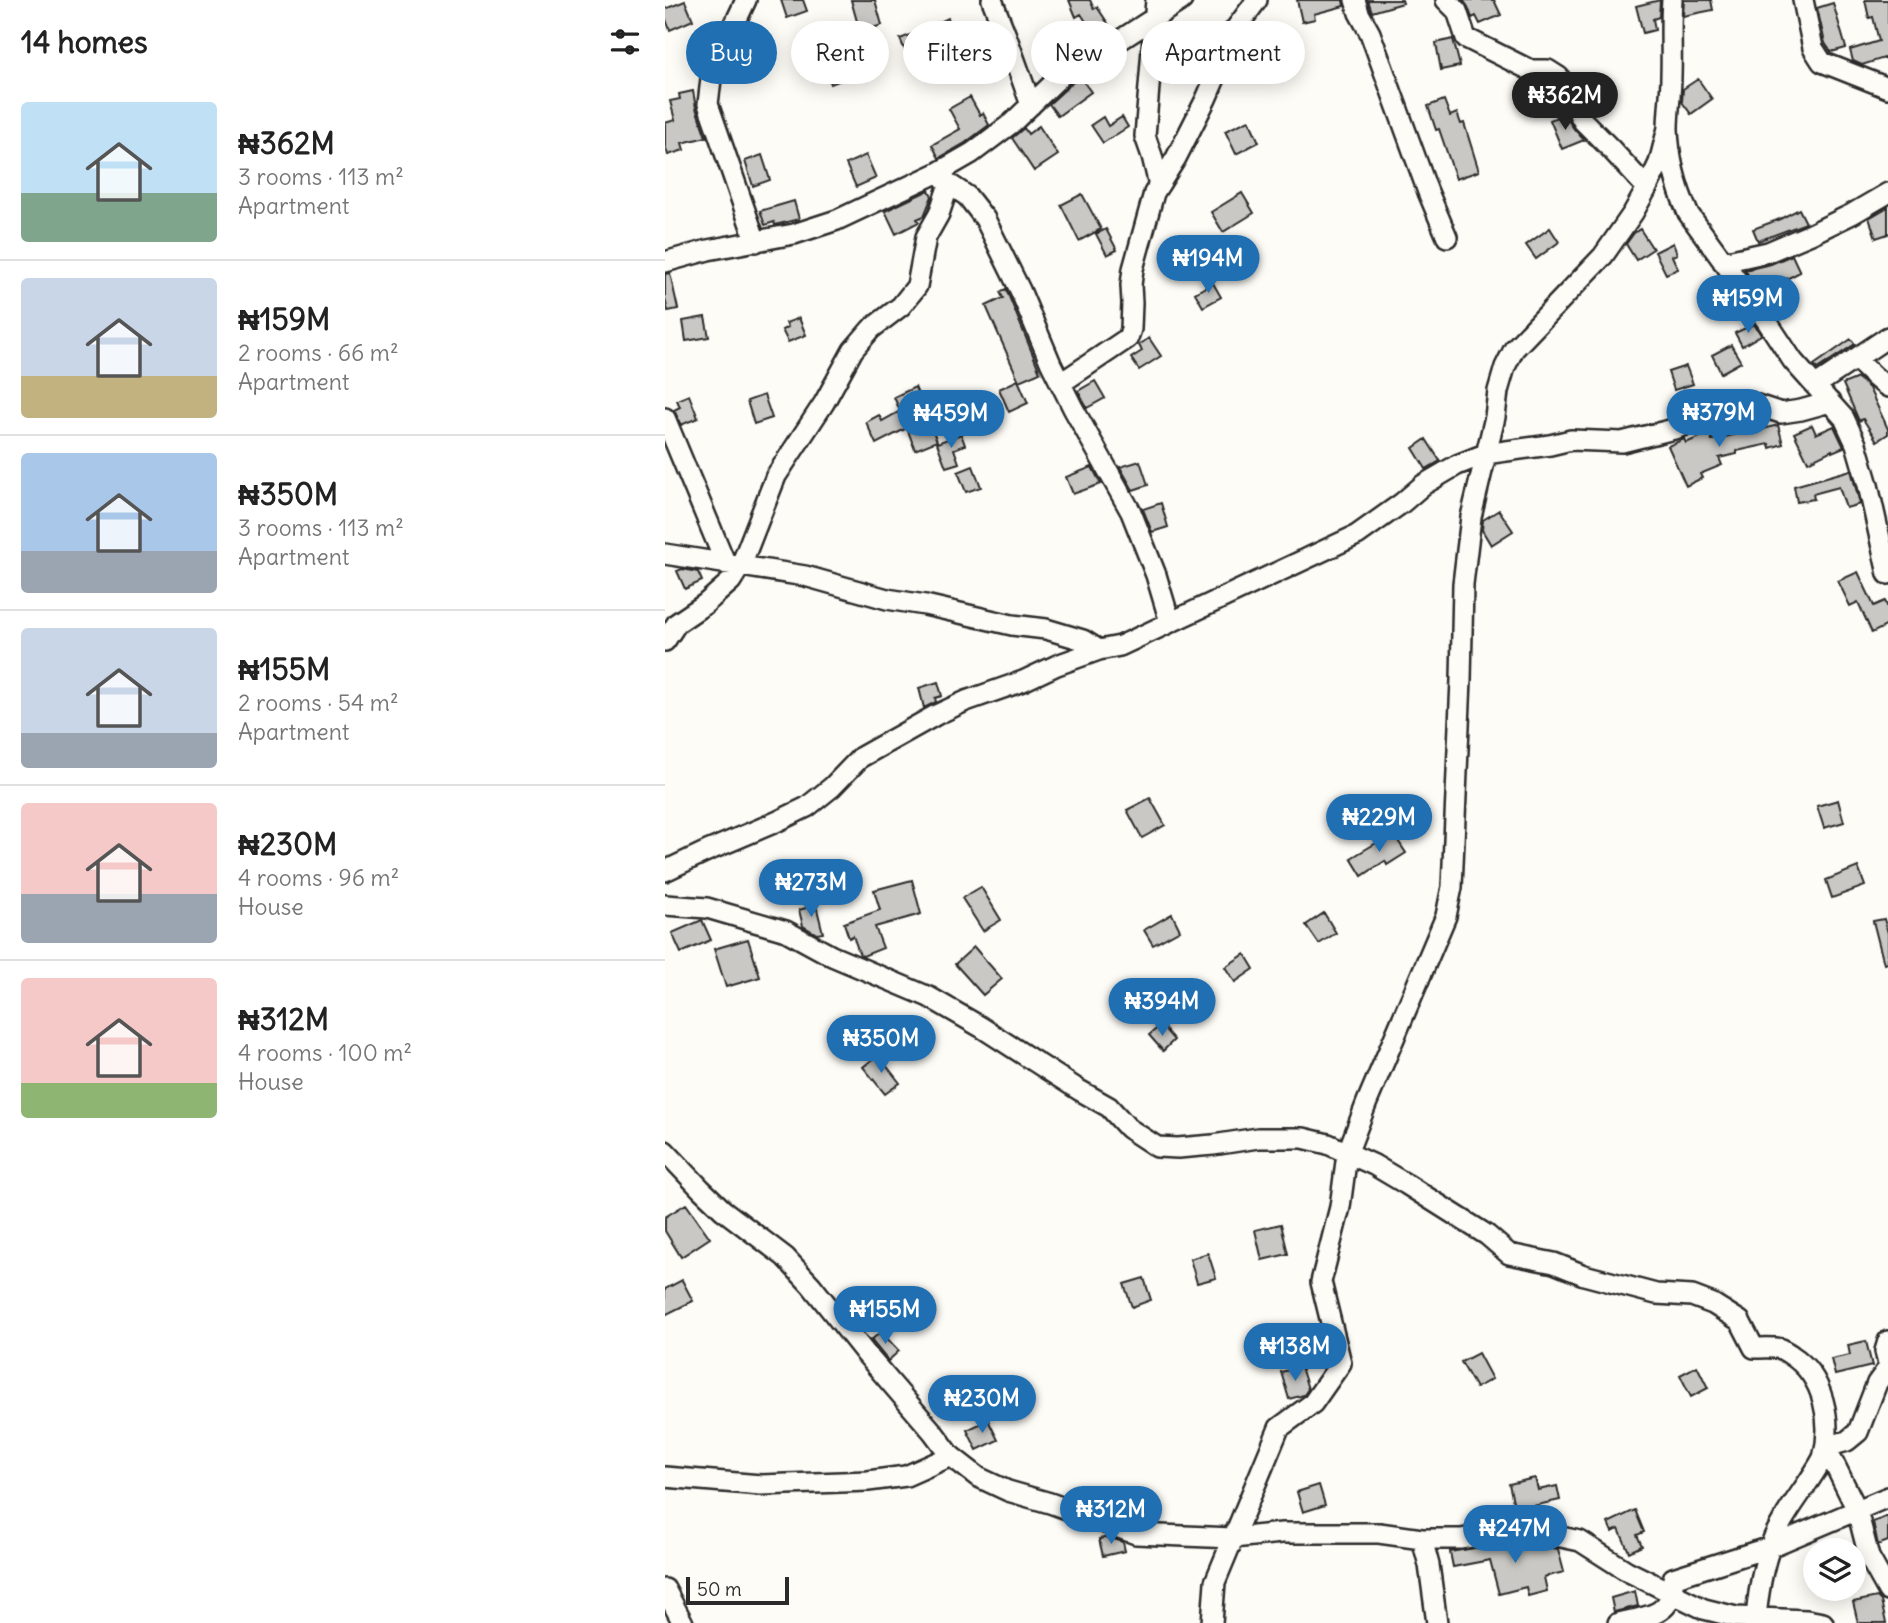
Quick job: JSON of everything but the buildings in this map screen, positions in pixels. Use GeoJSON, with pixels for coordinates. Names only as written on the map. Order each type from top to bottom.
{"type":"FeatureCollection","features":[{"type":"Feature","properties":{"kind":"street"},"geometry":{"type":"LineString","coordinates":[[746,0],[719,57],[711,79],[708,104],[756,242]]}},
{"type":"Feature","properties":{"kind":"street"},"geometry":{"type":"LineString","coordinates":[[992,0],[1031,105]]}},
{"type":"Feature","properties":{"kind":"street"},"geometry":{"type":"LineString","coordinates":[[665,261],[794,234],[944,178],[1012,123],[1064,73],[1114,44],[1155,9],[1182,0]]}},
{"type":"Feature","properties":{"kind":"street"},"geometry":{"type":"LineString","coordinates":[[1061,383],[1128,338],[1131,328],[1133,269],[1154,193],[1176,158],[1206,99],[1228,38],[1257,0]]}},
{"type":"Feature","properties":{"kind":"street"},"geometry":{"type":"LineString","coordinates":[[1355,0],[1447,237]]}},
{"type":"Feature","properties":{"kind":"street"},"geometry":{"type":"LineString","coordinates":[[1446,0],[1457,11],[1466,38],[1530,70],[1548,70],[1559,77],[1583,121],[1647,188]]}},
{"type":"Feature","properties":{"kind":"street"},"geometry":{"type":"LineString","coordinates":[[1212,1623],[1215,1582],[1279,1428],[1313,1403],[1341,1363],[1321,1282],[1340,1207],[1347,1154],[1446,916],[1452,887],[1463,584],[1471,517],[1499,391],[1514,349],[1608,249],[1647,188],[1659,163],[1668,128],[1671,100],[1672,0]]}},
{"type":"Feature","properties":{"kind":"street"},"geometry":{"type":"LineString","coordinates":[[1803,0],[1813,48],[1822,62],[1888,88]]}},
{"type":"Feature","properties":{"kind":"street"},"geometry":{"type":"LineString","coordinates":[[1155,9],[1145,136],[1159,185]]}},
{"type":"Feature","properties":{"kind":"street"},"geometry":{"type":"LineString","coordinates":[[1668,128],[1674,176],[1688,213],[1793,361],[1844,418],[1856,444],[1887,564]]}},
{"type":"Feature","properties":{"kind":"street"},"geometry":{"type":"LineString","coordinates":[[944,178],[967,196],[985,219],[1061,383],[1131,512],[1156,575],[1170,622]]}},
{"type":"Feature","properties":{"kind":"street"},"geometry":{"type":"LineString","coordinates":[[665,641],[677,623],[705,604],[731,581],[733,564],[776,476],[824,403],[853,351],[871,329],[901,306],[917,286],[926,237],[939,214],[944,178]]}},
{"type":"Feature","properties":{"kind":"street"},"geometry":{"type":"LineString","coordinates":[[1723,262],[1768,252],[1852,214],[1888,193]]}},
{"type":"Feature","properties":{"kind":"street"},"geometry":{"type":"LineString","coordinates":[[1816,385],[1888,337]]}},
{"type":"Feature","properties":{"kind":"street"},"geometry":{"type":"LineString","coordinates":[[1856,359],[1878,382],[1888,387]]}},
{"type":"Feature","properties":{"kind":"street"},"geometry":{"type":"LineString","coordinates":[[665,871],[807,807],[832,787],[861,757],[936,715],[1056,665],[1099,650],[1120,646],[1357,535],[1423,485],[1457,465],[1485,454],[1571,440],[1622,442],[1678,428],[1745,401],[1781,413],[1830,401]]}},
{"type":"Feature","properties":{"kind":"street"},"geometry":{"type":"LineString","coordinates":[[665,418],[733,564]]}},
{"type":"Feature","properties":{"kind":"street"},"geometry":{"type":"LineString","coordinates":[[665,554],[805,576],[887,599],[1012,625],[1046,629],[1083,640],[1099,650]]}},
{"type":"Feature","properties":{"kind":"street"},"geometry":{"type":"LineString","coordinates":[[665,905],[708,908],[786,931],[832,956],[929,996],[1108,1107],[1128,1128],[1157,1147],[1202,1146],[1258,1138],[1303,1138],[1328,1144],[1406,1184],[1487,1235],[1509,1254],[1555,1263],[1584,1275],[1656,1294],[1692,1296],[1713,1304],[1740,1321],[1754,1348],[1782,1349],[1800,1361],[1814,1376],[1822,1395],[1826,1419],[1826,1447],[1818,1468],[1778,1528],[1770,1547],[1759,1590],[1756,1617]]}},
{"type":"Feature","properties":{"kind":"street"},"geometry":{"type":"LineString","coordinates":[[665,1151],[723,1210],[785,1257],[811,1284],[951,1456],[978,1477],[1008,1491],[1136,1534],[1233,1538],[1328,1532],[1379,1533],[1422,1539],[1461,1539],[1511,1530],[1547,1534],[1580,1541],[1627,1571],[1674,1594],[1706,1616],[1823,1623]]}},
{"type":"Feature","properties":{"kind":"street"},"geometry":{"type":"LineString","coordinates":[[1826,1447],[1847,1441],[1859,1432],[1877,1383],[1888,1366],[1885,1351],[1888,1341]]}},
{"type":"Feature","properties":{"kind":"street"},"geometry":{"type":"LineString","coordinates":[[1826,1447],[1857,1510],[1869,1557],[1888,1591]]}},
{"type":"Feature","properties":{"kind":"street"},"geometry":{"type":"LineString","coordinates":[[665,1477],[761,1485],[868,1481],[906,1476],[951,1456]]}},
{"type":"Feature","properties":{"kind":"street"},"geometry":{"type":"LineString","coordinates":[[1618,1623],[1666,1608],[1674,1594],[1673,1578],[1770,1547],[1888,1497]]}},
{"type":"Feature","properties":{"kind":"street"},"geometry":{"type":"LineString","coordinates":[[1422,1539],[1429,1565],[1437,1623]]}},
{"type":"Feature","properties":{"kind":"street"},"geometry":{"type":"LineString","coordinates":[[665,1589],[683,1623]]}}]}
